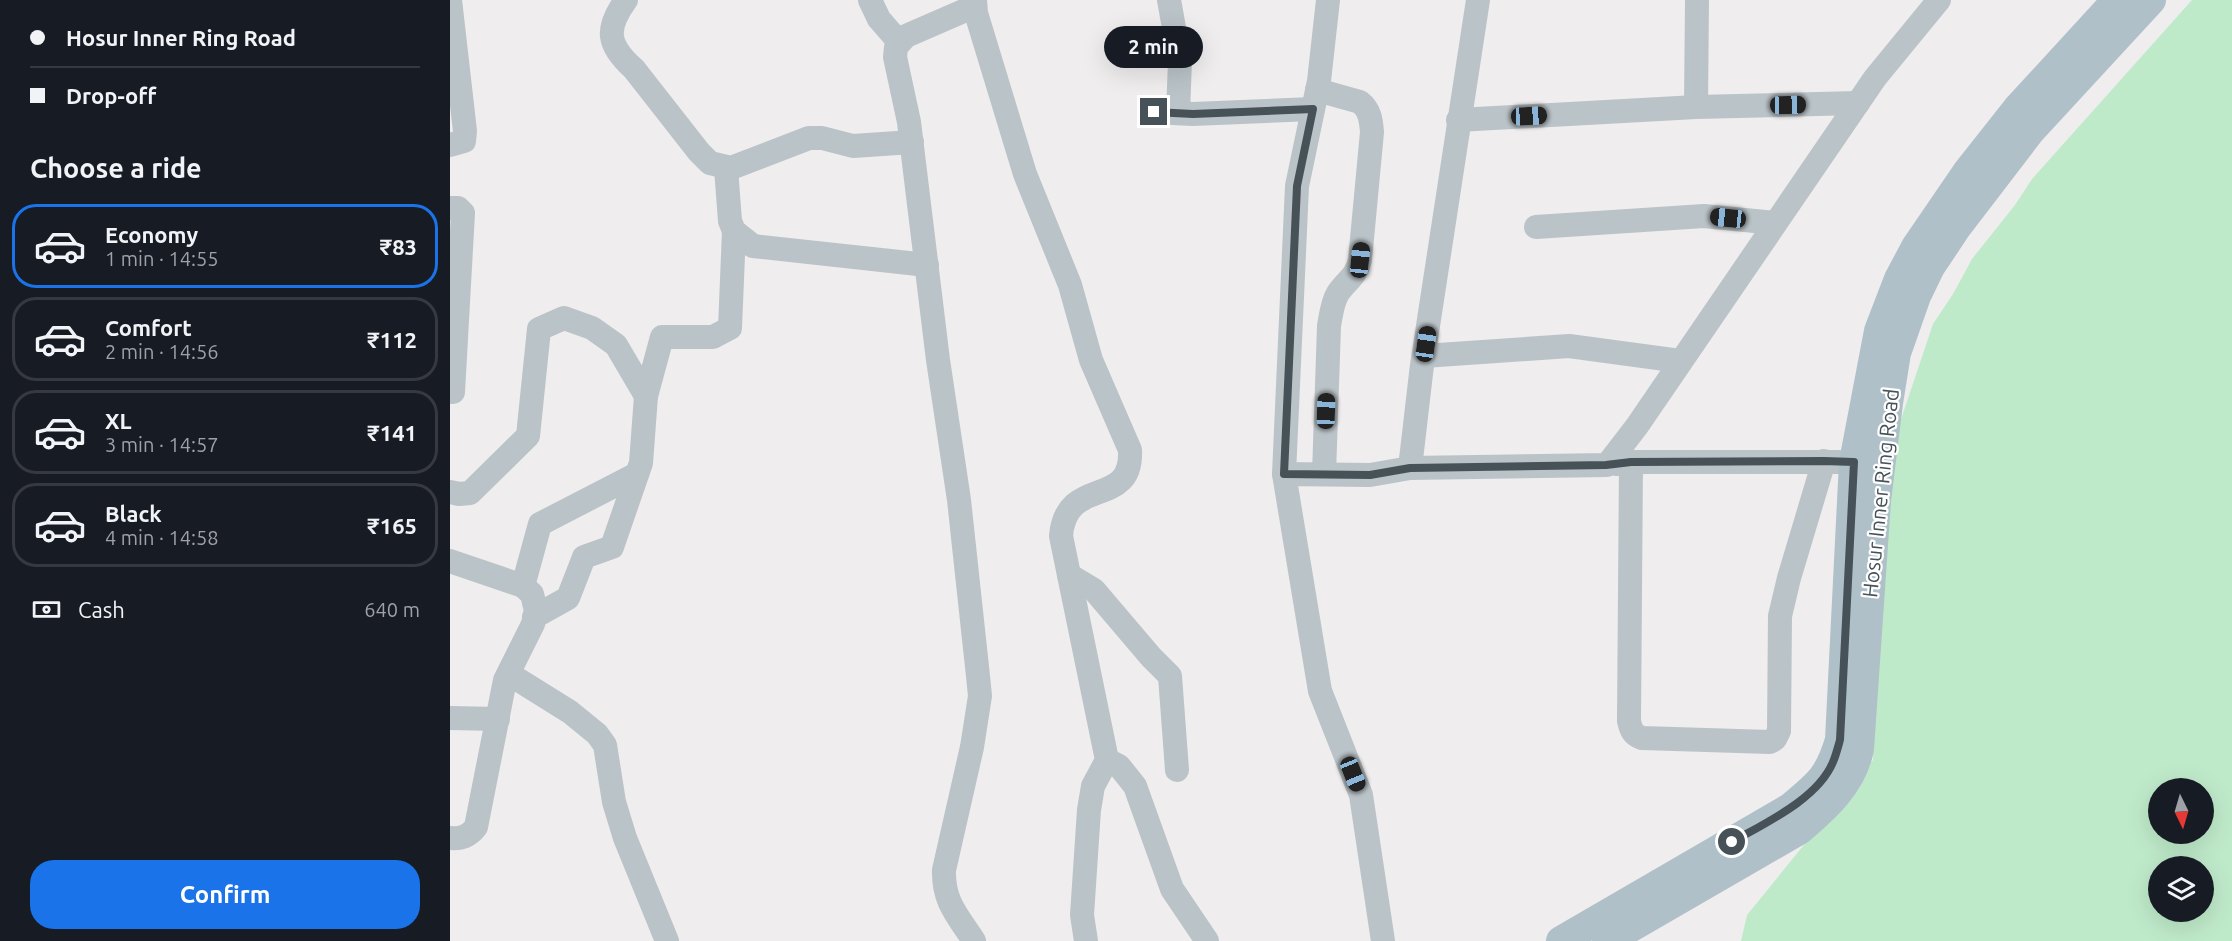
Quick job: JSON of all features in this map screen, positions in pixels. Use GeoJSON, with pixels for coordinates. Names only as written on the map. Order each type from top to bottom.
{"type":"FeatureCollection","features":[{"type":"Feature","properties":{"kind":"main road","name":"Hosur Inner Ring Road"},"geometry":{"type":"LineString","coordinates":[[1561,941],[1790,808],[1818,785],[1833,764],[1840,740],[1839,462],[1879,331],[1899,279],[1916,248],[1968,171],[2017,109],[2117,0]]}},
{"type":"Feature","properties":{"kind":"main road","name":"Hosur Inner Ring Road"},"geometry":{"type":"LineString","coordinates":[[1617,938],[1798,830],[1822,810],[1850,777],[1859,749],[1876,501],[1888,403],[1896,353],[1916,296],[1930,267],[1956,228],[2031,130],[2151,0]]}},
{"type":"Feature","properties":{"kind":"street"},"geometry":{"type":"LineString","coordinates":[[450,0],[465,131],[464,141],[450,145]]}},
{"type":"Feature","properties":{"kind":"street"},"geometry":{"type":"LineString","coordinates":[[626,0],[611,25],[614,45],[621,58],[634,69],[710,163],[731,168],[809,138],[822,138],[853,146],[912,142]]}},
{"type":"Feature","properties":{"kind":"street"},"geometry":{"type":"LineString","coordinates":[[870,0],[879,19],[899,42]]}},
{"type":"Feature","properties":{"kind":"street"},"geometry":{"type":"LineString","coordinates":[[1169,0],[1180,61],[1178,113]]}},
{"type":"Feature","properties":{"kind":"street"},"geometry":{"type":"LineString","coordinates":[[1328,0],[1315,99],[1297,186],[1284,474],[1320,691],[1361,795],[1383,941]]}},
{"type":"Feature","properties":{"kind":"street"},"geometry":{"type":"LineString","coordinates":[[1410,468],[1458,120],[1478,0]]}},
{"type":"Feature","properties":{"kind":"street"},"geometry":{"type":"LineString","coordinates":[[1696,0],[1696,106]]}},
{"type":"Feature","properties":{"kind":"street"},"geometry":{"type":"LineString","coordinates":[[1606,465],[1637,426],[1875,78],[1939,0]]}},
{"type":"Feature","properties":{"kind":"street"},"geometry":{"type":"LineString","coordinates":[[974,941],[948,900],[944,870],[972,747],[980,696],[959,500],[912,142],[895,57],[899,42],[915,31],[975,3],[1025,174],[1070,285],[1091,360],[1130,450],[1131,464],[1119,483],[1085,498],[1067,512],[1062,523],[1061,536],[1107,760],[1093,786],[1089,810],[1082,915],[1086,941]]}},
{"type":"Feature","properties":{"kind":"street"},"geometry":{"type":"LineString","coordinates":[[1154,112],[1178,113],[1315,99],[1360,102],[1366,106],[1372,132],[1360,260],[1357,272],[1338,293],[1329,326],[1324,474]]}},
{"type":"Feature","properties":{"kind":"street"},"geometry":{"type":"LineString","coordinates":[[1458,120],[1696,106],[1858,104]]}},
{"type":"Feature","properties":{"kind":"street"},"geometry":{"type":"LineString","coordinates":[[534,617],[568,598],[584,557],[612,548],[641,463],[646,396],[662,337],[713,337],[730,328],[734,231],[730,221],[726,168]]}},
{"type":"Feature","properties":{"kind":"street"},"geometry":{"type":"LineString","coordinates":[[450,208],[458,208],[463,213],[453,330],[453,392]]}},
{"type":"Feature","properties":{"kind":"street"},"geometry":{"type":"LineString","coordinates":[[1536,227],[1704,216],[1775,223]]}},
{"type":"Feature","properties":{"kind":"street"},"geometry":{"type":"LineString","coordinates":[[734,231],[753,246],[927,265]]}},
{"type":"Feature","properties":{"kind":"street"},"geometry":{"type":"LineString","coordinates":[[450,492],[470,493],[528,436],[539,329],[564,318],[592,328],[616,345],[646,396]]}},
{"type":"Feature","properties":{"kind":"street"},"geometry":{"type":"LineString","coordinates":[[1424,356],[1569,346],[1680,361]]}},
{"type":"Feature","properties":{"kind":"street"},"geometry":{"type":"LineString","coordinates":[[1284,474],[1370,475],[1410,468],[1606,465],[1631,462],[1839,462],[1789,578],[1780,615],[1779,731],[1775,739],[1770,742],[1642,738],[1635,735],[1631,729],[1629,709],[1631,462]]}},
{"type":"Feature","properties":{"kind":"street"},"geometry":{"type":"LineString","coordinates":[[523,585],[540,524],[637,474]]}},
{"type":"Feature","properties":{"kind":"street"},"geometry":{"type":"LineString","coordinates":[[450,561],[523,585],[532,594],[536,611],[533,624],[505,680],[476,827],[463,838],[450,838]]}},
{"type":"Feature","properties":{"kind":"street"},"geometry":{"type":"LineString","coordinates":[[1069,575],[1094,590],[1150,657],[1170,676],[1177,770]]}},
{"type":"Feature","properties":{"kind":"street"},"geometry":{"type":"LineString","coordinates":[[509,674],[570,712],[597,734],[605,745],[614,801],[625,838],[669,941]]}},
{"type":"Feature","properties":{"kind":"street"},"geometry":{"type":"LineString","coordinates":[[450,718],[498,719]]}},
{"type":"Feature","properties":{"kind":"street"},"geometry":{"type":"LineString","coordinates":[[1107,760],[1119,766],[1135,786],[1172,889],[1207,941]]}},
{"type":"Feature","properties":{"kind":"green space"},"geometry":{"type":"Polygon","coordinates":[[[2192,0],[2232,0],[2232,941],[1741,941],[1747,915],[1873,760],[1874,673],[1886,464],[1933,324],[1972,259],[2015,205],[2032,179],[2192,0]]]}},
{"type":"Feature","properties":{"kind":"route"},"geometry":{"type":"LineString","coordinates":[[1154,112],[1193,114],[1313,109],[1297,186],[1284,474],[1370,475],[1410,468],[1606,465],[1631,462],[1854,462],[1840,740],[1833,764],[1818,785],[1790,808],[1732,842]]}}]}
